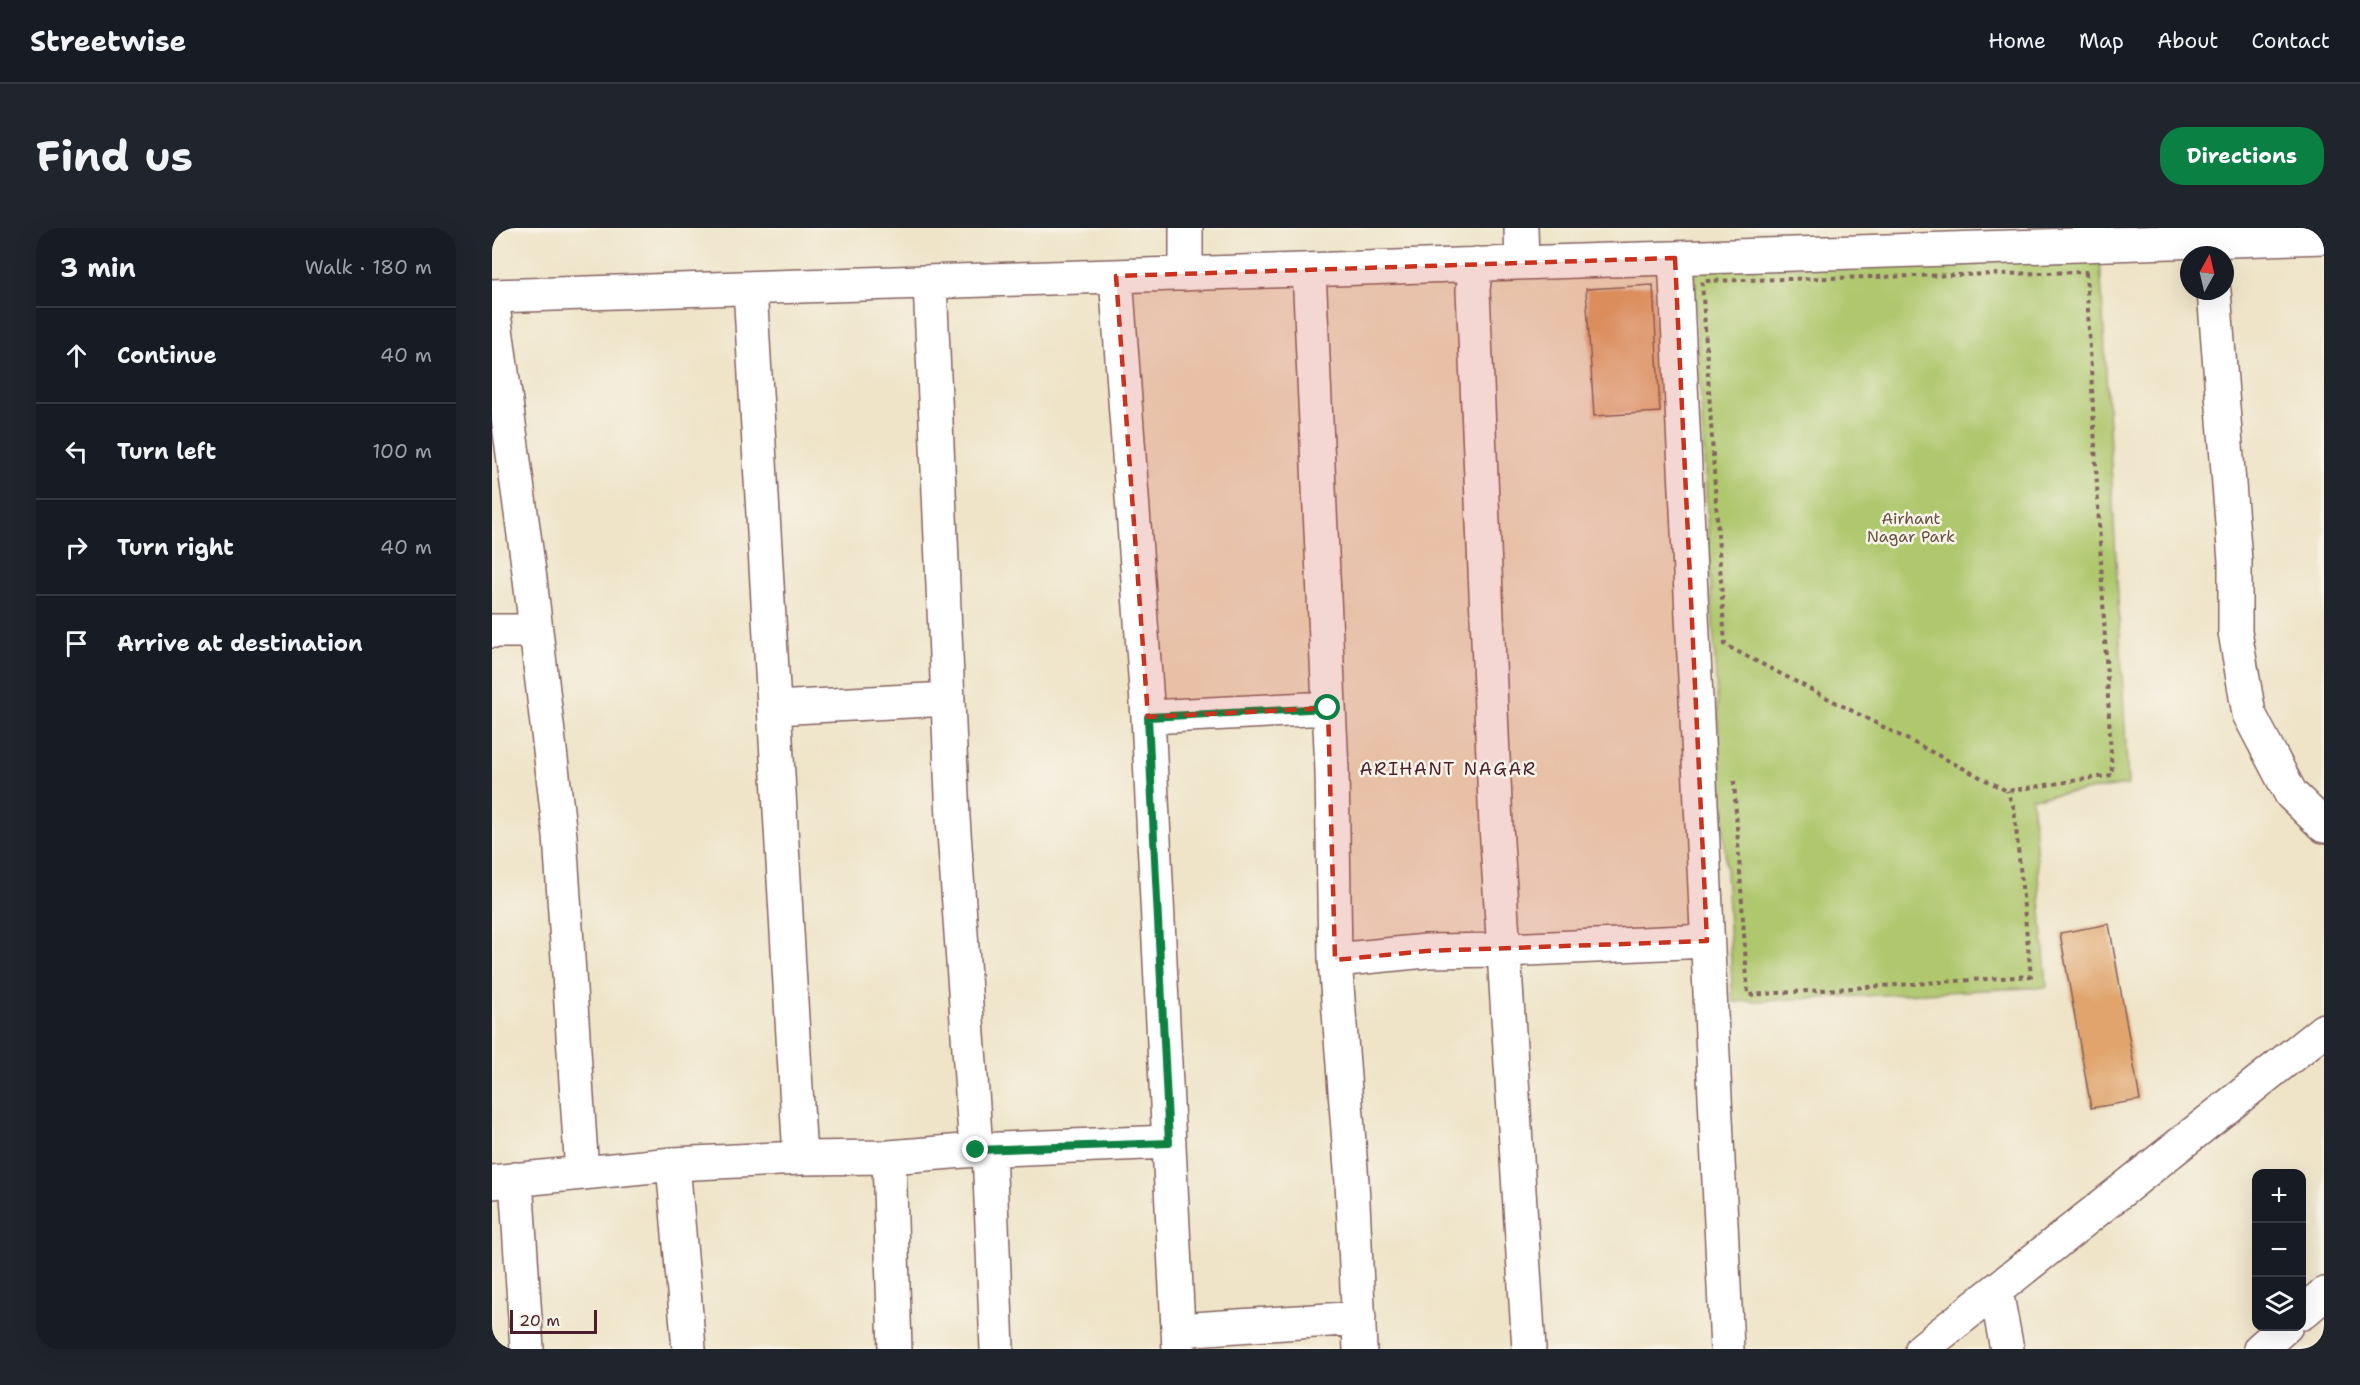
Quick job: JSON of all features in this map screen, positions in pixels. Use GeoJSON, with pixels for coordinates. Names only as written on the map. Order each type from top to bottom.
{"type":"FeatureCollection","features":[{"type":"Feature","properties":{"kind":"street"},"geometry":{"type":"LineString","coordinates":[[1186,228],[1186,274]]}},
{"type":"Feature","properties":{"kind":"street"},"geometry":{"type":"LineString","coordinates":[[1521,228],[1522,263]]}},
{"type":"Feature","properties":{"kind":"street"},"geometry":{"type":"LineString","coordinates":[[582,1173],[560,836],[536,631],[492,297],[2324,237]]}},
{"type":"Feature","properties":{"kind":"street"},"geometry":{"type":"LineString","coordinates":[[1675,258],[1727,1349]]}},
{"type":"Feature","properties":{"kind":"street"},"geometry":{"type":"LineString","coordinates":[[1476,264],[1473,290],[1496,814],[1529,1349]]}},
{"type":"Feature","properties":{"kind":"street"},"geometry":{"type":"LineString","coordinates":[[1116,276],[1148,717],[1179,1339],[1360,1333],[1352,1182],[1335,960],[1332,770],[1309,270]]}},
{"type":"Feature","properties":{"kind":"street"},"geometry":{"type":"LineString","coordinates":[[930,282],[953,818],[997,1349]]}},
{"type":"Feature","properties":{"kind":"street"},"geometry":{"type":"LineString","coordinates":[[750,288],[800,1158]]}},
{"type":"Feature","properties":{"kind":"street"},"geometry":{"type":"LineString","coordinates":[[2215,300],[2235,561],[2235,632],[2249,714],[2291,794],[2324,826]]}},
{"type":"Feature","properties":{"kind":"street"},"geometry":{"type":"LineString","coordinates":[[492,631],[536,631]]}},
{"type":"Feature","properties":{"kind":"street"},"geometry":{"type":"LineString","coordinates":[[774,708],[948,699]]}},
{"type":"Feature","properties":{"kind":"street"},"geometry":{"type":"LineString","coordinates":[[1148,717],[1328,708]]}},
{"type":"Feature","properties":{"kind":"street"},"geometry":{"type":"LineString","coordinates":[[1335,960],[1426,951],[1505,950],[1707,941]]}},
{"type":"Feature","properties":{"kind":"street"},"geometry":{"type":"LineString","coordinates":[[1922,1349],[2324,1030]]}},
{"type":"Feature","properties":{"kind":"street"},"geometry":{"type":"LineString","coordinates":[[527,1349],[504,1181],[673,1164],[800,1158],[889,1157],[982,1150],[1169,1143]]}},
{"type":"Feature","properties":{"kind":"street"},"geometry":{"type":"LineString","coordinates":[[889,1157],[895,1349]]}},
{"type":"Feature","properties":{"kind":"street"},"geometry":{"type":"LineString","coordinates":[[673,1164],[689,1349]]}},
{"type":"Feature","properties":{"kind":"street"},"geometry":{"type":"LineString","coordinates":[[1996,1291],[2007,1349]]}},
{"type":"Feature","properties":{"kind":"street"},"geometry":{"type":"LineString","coordinates":[[2306,1309],[2324,1294]]}},
{"type":"Feature","properties":{"kind":"street"},"geometry":{"type":"LineString","coordinates":[[2260,1349],[2280,1331]]}},
{"type":"Feature","properties":{"kind":"path"},"geometry":{"type":"LineString","coordinates":[[1725,645],[2007,791],[2112,774],[2086,272],[1702,281],[1725,645],[1726,657]]}},
{"type":"Feature","properties":{"kind":"path"},"geometry":{"type":"LineString","coordinates":[[1734,773],[1748,995],[2031,976],[2014,808],[2007,791]]}},
{"type":"Feature","properties":{"kind":"highlighted area"},"geometry":{"type":"Polygon","coordinates":[[[1675,258],[1707,941],[1426,951],[1335,960],[1328,708],[1148,717],[1116,276],[1675,258]]]}},
{"type":"Feature","properties":{"kind":"green space","name":"Airhant Nagar Park"},"geometry":{"type":"Polygon","coordinates":[[[2100,258],[2128,785],[2032,798],[2047,987],[1733,1002],[1694,269],[2100,258]]]}},
{"type":"Feature","properties":{"kind":"building"},"geometry":{"type":"Polygon","coordinates":[[[1653,285],[1660,412],[1594,416],[1586,289],[1653,285]]]}},
{"type":"Feature","properties":{"kind":"building"},"geometry":{"type":"Polygon","coordinates":[[[2109,924],[2140,1100],[2091,1108],[2060,933],[2109,924]]]}},
{"type":"Feature","properties":{"kind":"district","name":"ARIHANT NAGAR"},"geometry":{"type":"Point","coordinates":[1448,769]}},
{"type":"Feature","properties":{"kind":"route"},"geometry":{"type":"LineString","coordinates":[[976,1150],[1169,1143],[1148,717],[1328,708]]}}]}
